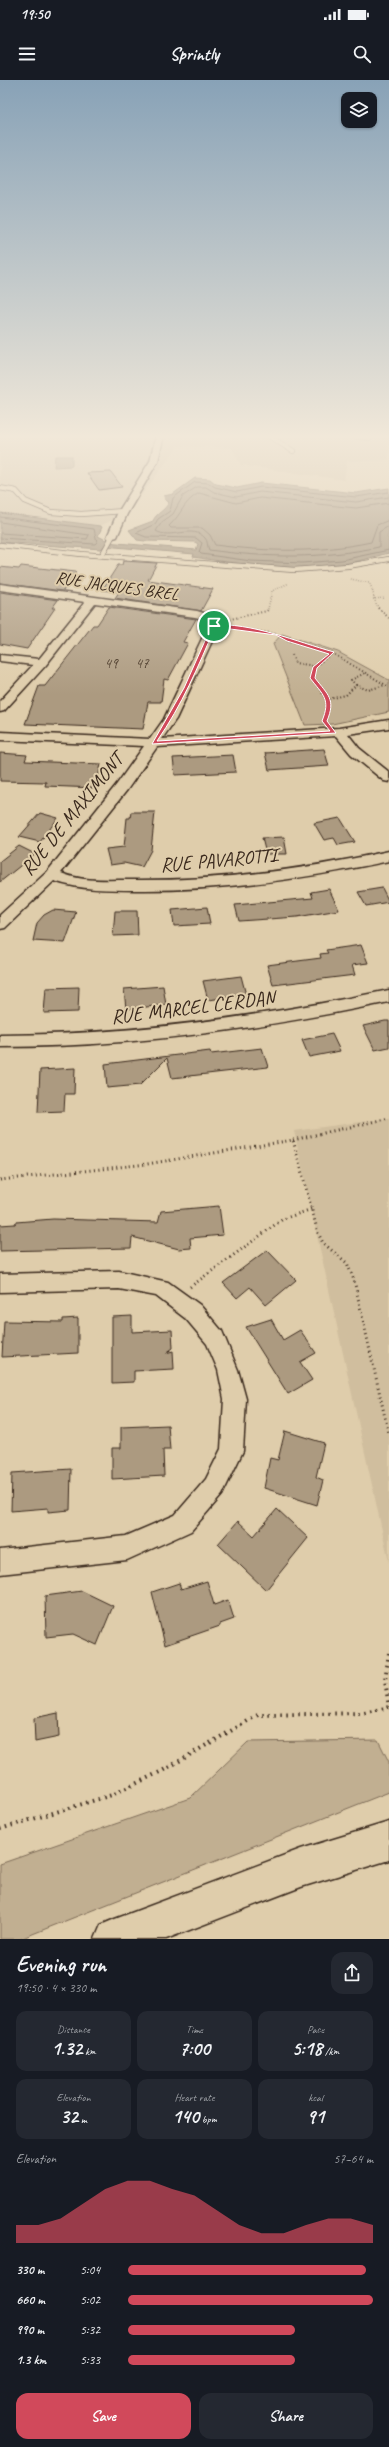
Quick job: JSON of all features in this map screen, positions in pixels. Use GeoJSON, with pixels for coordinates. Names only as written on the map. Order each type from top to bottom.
{"type":"FeatureCollection","features":[{"type":"Feature","properties":{"kind":"main road"},"geometry":{"type":"LineString","coordinates":[[115,1939],[301,1868],[389,1841]]}},
{"type":"Feature","properties":{"kind":"street"},"geometry":{"type":"LineString","coordinates":[[112,537],[119,522]]}},
{"type":"Feature","properties":{"kind":"street","name":"RUE JACQUES BREL"},"geometry":{"type":"LineString","coordinates":[[0,587],[197,614],[206,617],[214,626]]}},
{"type":"Feature","properties":{"kind":"street"},"geometry":{"type":"LineString","coordinates":[[0,708],[42,663],[92,600]]}},
{"type":"Feature","properties":{"kind":"street"},"geometry":{"type":"LineString","coordinates":[[154,743],[183,694],[214,626]]}},
{"type":"Feature","properties":{"kind":"street"},"geometry":{"type":"LineString","coordinates":[[0,658],[42,663]]}},
{"type":"Feature","properties":{"kind":"street"},"geometry":{"type":"LineString","coordinates":[[0,736],[154,743],[336,732],[389,724]]}},
{"type":"Feature","properties":{"kind":"street"},"geometry":{"type":"LineString","coordinates":[[336,732],[354,751],[389,778]]}},
{"type":"Feature","properties":{"kind":"street","name":"RUE DE MAXIMONT"},"geometry":{"type":"LineString","coordinates":[[0,924],[52,874],[122,787],[154,743]]}},
{"type":"Feature","properties":{"kind":"street","name":"RUE PAVAROTTI"},"geometry":{"type":"LineString","coordinates":[[52,874],[77,883],[153,886],[251,880],[322,870],[389,856]]}},
{"type":"Feature","properties":{"kind":"street","name":"RUE MARCEL CERDAN"},"geometry":{"type":"LineString","coordinates":[[0,1041],[51,1042],[146,1037],[320,1011],[389,996]]}},
{"type":"Feature","properties":{"kind":"street"},"geometry":{"type":"LineString","coordinates":[[0,1283],[119,1280],[161,1288],[193,1312],[216,1338],[228,1370],[235,1399],[232,1451],[214,1488],[183,1522],[127,1548],[0,1562]]}},
{"type":"Feature","properties":{"kind":"lane"},"geometry":{"type":"LineString","coordinates":[[103,553],[112,537]]}},
{"type":"Feature","properties":{"kind":"lane"},"geometry":{"type":"LineString","coordinates":[[0,545],[294,570],[341,567],[389,559]]}},
{"type":"Feature","properties":{"kind":"path"},"geometry":{"type":"LineString","coordinates":[[350,579],[369,583],[372,587],[371,596],[373,600],[379,609],[388,617]]}},
{"type":"Feature","properties":{"kind":"path"},"geometry":{"type":"LineString","coordinates":[[214,626],[229,619],[267,611],[270,592],[278,586],[291,582]]}},
{"type":"Feature","properties":{"kind":"path"},"geometry":{"type":"LineString","coordinates":[[373,600],[385,598]]}},
{"type":"Feature","properties":{"kind":"path"},"geometry":{"type":"LineString","coordinates":[[214,626],[277,634],[288,640],[332,653],[389,687]]}},
{"type":"Feature","properties":{"kind":"path"},"geometry":{"type":"LineString","coordinates":[[332,653],[316,666],[313,678],[328,699],[330,709],[324,721],[336,732]]}},
{"type":"Feature","properties":{"kind":"path"},"geometry":{"type":"LineString","coordinates":[[292,655],[295,663],[316,666]]}},
{"type":"Feature","properties":{"kind":"path"},"geometry":{"type":"LineString","coordinates":[[365,672],[351,680],[356,685],[368,690],[386,685]]}},
{"type":"Feature","properties":{"kind":"path"},"geometry":{"type":"LineString","coordinates":[[328,699],[346,695],[356,685]]}},
{"type":"Feature","properties":{"kind":"path"},"geometry":{"type":"LineString","coordinates":[[0,1180],[93,1172],[215,1156],[389,1118]]}},
{"type":"Feature","properties":{"kind":"path"},"geometry":{"type":"LineString","coordinates":[[293,1140],[323,1243],[347,1263],[354,1280],[375,1366],[389,1435]]}},
{"type":"Feature","properties":{"kind":"path"},"geometry":{"type":"LineString","coordinates":[[174,1298],[258,1235],[283,1219],[312,1209]]}},
{"type":"Feature","properties":{"kind":"path"},"geometry":{"type":"LineString","coordinates":[[0,1829],[112,1795],[162,1772],[258,1715],[364,1713],[389,1707],[384,1684],[384,1669],[389,1653]]}},
{"type":"Feature","properties":{"kind":"shaded area"},"geometry":{"type":"Polygon","coordinates":[[[67,522],[109,522],[100,526],[67,522]]]}},
{"type":"Feature","properties":{"kind":"shaded area"},"geometry":{"type":"Polygon","coordinates":[[[282,634],[338,652],[389,680],[389,712],[332,724],[305,725],[273,644],[282,634]]]}},
{"type":"Feature","properties":{"kind":"shaded area"},"geometry":{"type":"Polygon","coordinates":[[[389,1118],[389,1562],[294,1131],[389,1118]]]}},
{"type":"Feature","properties":{"kind":"shaded area"},"geometry":{"type":"Polygon","coordinates":[[[378,1740],[389,1762],[389,1792],[20,1939],[0,1939],[0,1864],[190,1798],[248,1742],[378,1740]]]}},
{"type":"Feature","properties":{"kind":"water"},"geometry":{"type":"Polygon","coordinates":[[[0,522],[67,522],[102,527],[98,536],[106,540],[106,542],[196,550],[198,544],[195,542],[137,540],[129,530],[151,522],[389,522],[389,534],[387,537],[389,540],[389,553],[338,565],[302,568],[247,564],[193,557],[194,554],[104,546],[101,549],[0,542],[0,522]]]}},
{"type":"Feature","properties":{"kind":"building"},"geometry":{"type":"Polygon","coordinates":[[[123,561],[157,563],[148,580],[213,589],[201,611],[115,598],[119,592],[102,590],[118,565],[122,565],[123,561]]]}},
{"type":"Feature","properties":{"kind":"building"},"geometry":{"type":"Polygon","coordinates":[[[21,566],[76,572],[63,591],[0,583],[0,567],[19,569],[21,566]]]}},
{"type":"Feature","properties":{"kind":"building"},"geometry":{"type":"Polygon","coordinates":[[[0,592],[58,600],[52,608],[55,608],[27,649],[0,644],[0,592]]]}},
{"type":"Feature","properties":{"kind":"building"},"geometry":{"type":"Polygon","coordinates":[[[109,607],[196,619],[183,642],[188,643],[168,680],[164,679],[161,702],[148,702],[143,729],[25,724],[39,686],[45,686],[93,625],[97,625],[109,607]]]}},
{"type":"Feature","properties":{"kind":"building"},"geometry":{"type":"Polygon","coordinates":[[[324,749],[329,766],[269,770],[265,753],[324,749]]]}},
{"type":"Feature","properties":{"kind":"building"},"geometry":{"type":"Polygon","coordinates":[[[0,753],[27,755],[25,761],[101,764],[96,788],[45,786],[46,782],[0,781],[0,753]]]}},
{"type":"Feature","properties":{"kind":"building"},"geometry":{"type":"Polygon","coordinates":[[[233,755],[236,772],[175,775],[173,758],[233,755]]]}},
{"type":"Feature","properties":{"kind":"building"},"geometry":{"type":"Polygon","coordinates":[[[131,812],[155,812],[151,850],[142,867],[124,863],[110,865],[106,849],[124,847],[127,818],[130,818],[131,812]]]}},
{"type":"Feature","properties":{"kind":"building"},"geometry":{"type":"Polygon","coordinates":[[[40,813],[58,818],[40,842],[19,837],[40,813]]]}},
{"type":"Feature","properties":{"kind":"building"},"geometry":{"type":"Polygon","coordinates":[[[340,818],[355,842],[338,845],[334,838],[324,840],[314,823],[340,818]]]}},
{"type":"Feature","properties":{"kind":"building"},"geometry":{"type":"Polygon","coordinates":[[[284,837],[287,854],[266,854],[262,838],[284,837]]]}},
{"type":"Feature","properties":{"kind":"building"},"geometry":{"type":"Polygon","coordinates":[[[19,846],[35,854],[0,882],[0,861],[19,846]]]}},
{"type":"Feature","properties":{"kind":"building"},"geometry":{"type":"Polygon","coordinates":[[[382,888],[389,902],[366,906],[358,892],[382,888]]]}},
{"type":"Feature","properties":{"kind":"building"},"geometry":{"type":"Polygon","coordinates":[[[329,889],[339,910],[297,917],[239,921],[235,905],[313,898],[311,892],[329,889]]]}},
{"type":"Feature","properties":{"kind":"building"},"geometry":{"type":"Polygon","coordinates":[[[207,907],[210,924],[174,926],[172,910],[207,907]]]}},
{"type":"Feature","properties":{"kind":"building"},"geometry":{"type":"Polygon","coordinates":[[[53,910],[76,912],[65,943],[33,941],[37,923],[44,915],[53,910]]]}},
{"type":"Feature","properties":{"kind":"building"},"geometry":{"type":"Polygon","coordinates":[[[115,911],[137,911],[138,935],[113,936],[115,911]]]}},
{"type":"Feature","properties":{"kind":"building"},"geometry":{"type":"Polygon","coordinates":[[[361,945],[368,963],[352,965],[355,975],[273,985],[267,965],[321,958],[320,954],[328,953],[326,950],[361,945]]]}},
{"type":"Feature","properties":{"kind":"building"},"geometry":{"type":"Polygon","coordinates":[[[241,976],[246,995],[208,1000],[203,981],[241,976]]]}},
{"type":"Feature","properties":{"kind":"building"},"geometry":{"type":"Polygon","coordinates":[[[163,986],[166,1005],[126,1009],[124,989],[163,986]]]}},
{"type":"Feature","properties":{"kind":"building"},"geometry":{"type":"Polygon","coordinates":[[[79,987],[78,1012],[44,1013],[46,988],[79,987]]]}},
{"type":"Feature","properties":{"kind":"building"},"geometry":{"type":"Polygon","coordinates":[[[389,1021],[389,1047],[375,1050],[363,1026],[389,1021]]]}},
{"type":"Feature","properties":{"kind":"building"},"geometry":{"type":"Polygon","coordinates":[[[332,1034],[340,1051],[309,1057],[302,1040],[332,1034]]]}},
{"type":"Feature","properties":{"kind":"building"},"geometry":{"type":"Polygon","coordinates":[[[262,1048],[268,1067],[172,1078],[167,1058],[140,1085],[107,1088],[105,1064],[210,1051],[211,1054],[262,1048]]]}},
{"type":"Feature","properties":{"kind":"building"},"geometry":{"type":"Polygon","coordinates":[[[75,1068],[74,1094],[65,1094],[64,1111],[38,1112],[40,1070],[75,1068]]]}},
{"type":"Feature","properties":{"kind":"building"},"geometry":{"type":"Polygon","coordinates":[[[219,1206],[223,1235],[190,1238],[191,1248],[179,1249],[132,1237],[131,1248],[0,1251],[0,1225],[53,1219],[158,1222],[161,1211],[219,1206]]]}},
{"type":"Feature","properties":{"kind":"building"},"geometry":{"type":"Polygon","coordinates":[[[267,1250],[296,1280],[266,1305],[250,1287],[237,1298],[223,1283],[267,1250]]]}},
{"type":"Feature","properties":{"kind":"building"},"geometry":{"type":"Polygon","coordinates":[[[132,1316],[132,1332],[172,1330],[173,1348],[166,1353],[173,1351],[174,1369],[134,1371],[134,1382],[112,1383],[112,1317],[132,1316]]]}},
{"type":"Feature","properties":{"kind":"building"},"geometry":{"type":"Polygon","coordinates":[[[78,1318],[78,1353],[2,1357],[4,1321],[63,1322],[63,1319],[78,1318]]]}},
{"type":"Feature","properties":{"kind":"building"},"geometry":{"type":"Polygon","coordinates":[[[271,1319],[283,1340],[300,1330],[316,1353],[300,1362],[312,1380],[288,1394],[246,1327],[271,1319]]]}},
{"type":"Feature","properties":{"kind":"building"},"geometry":{"type":"Polygon","coordinates":[[[168,1425],[170,1450],[163,1450],[164,1476],[112,1479],[112,1448],[121,1448],[121,1427],[168,1425]]]}},
{"type":"Feature","properties":{"kind":"building"},"geometry":{"type":"Polygon","coordinates":[[[285,1431],[324,1443],[316,1477],[323,1480],[317,1505],[264,1488],[270,1458],[278,1460],[285,1431]]]}},
{"type":"Feature","properties":{"kind":"building"},"geometry":{"type":"Polygon","coordinates":[[[71,1469],[70,1510],[48,1512],[48,1508],[11,1511],[12,1473],[71,1469]]]}},
{"type":"Feature","properties":{"kind":"building"},"geometry":{"type":"Polygon","coordinates":[[[277,1509],[308,1538],[266,1590],[218,1544],[238,1521],[254,1536],[277,1509]]]}},
{"type":"Feature","properties":{"kind":"building"},"geometry":{"type":"Polygon","coordinates":[[[207,1581],[214,1605],[228,1600],[234,1619],[220,1624],[220,1626],[165,1645],[152,1592],[179,1583],[181,1589],[207,1581]]]}},
{"type":"Feature","properties":{"kind":"building"},"geometry":{"type":"Polygon","coordinates":[[[82,1591],[113,1606],[97,1645],[73,1634],[46,1637],[45,1596],[82,1591]]]}},
{"type":"Feature","properties":{"kind":"building"},"geometry":{"type":"Polygon","coordinates":[[[58,1713],[59,1737],[35,1742],[34,1718],[58,1713]]]}},
{"type":"Feature","properties":{"kind":"route"},"geometry":{"type":"LineString","coordinates":[[214,626],[277,634],[288,640],[332,653],[314,668],[313,678],[328,699],[330,709],[324,721],[334,732],[247,739],[154,743],[170,719],[186,688],[214,626]]}}]}
